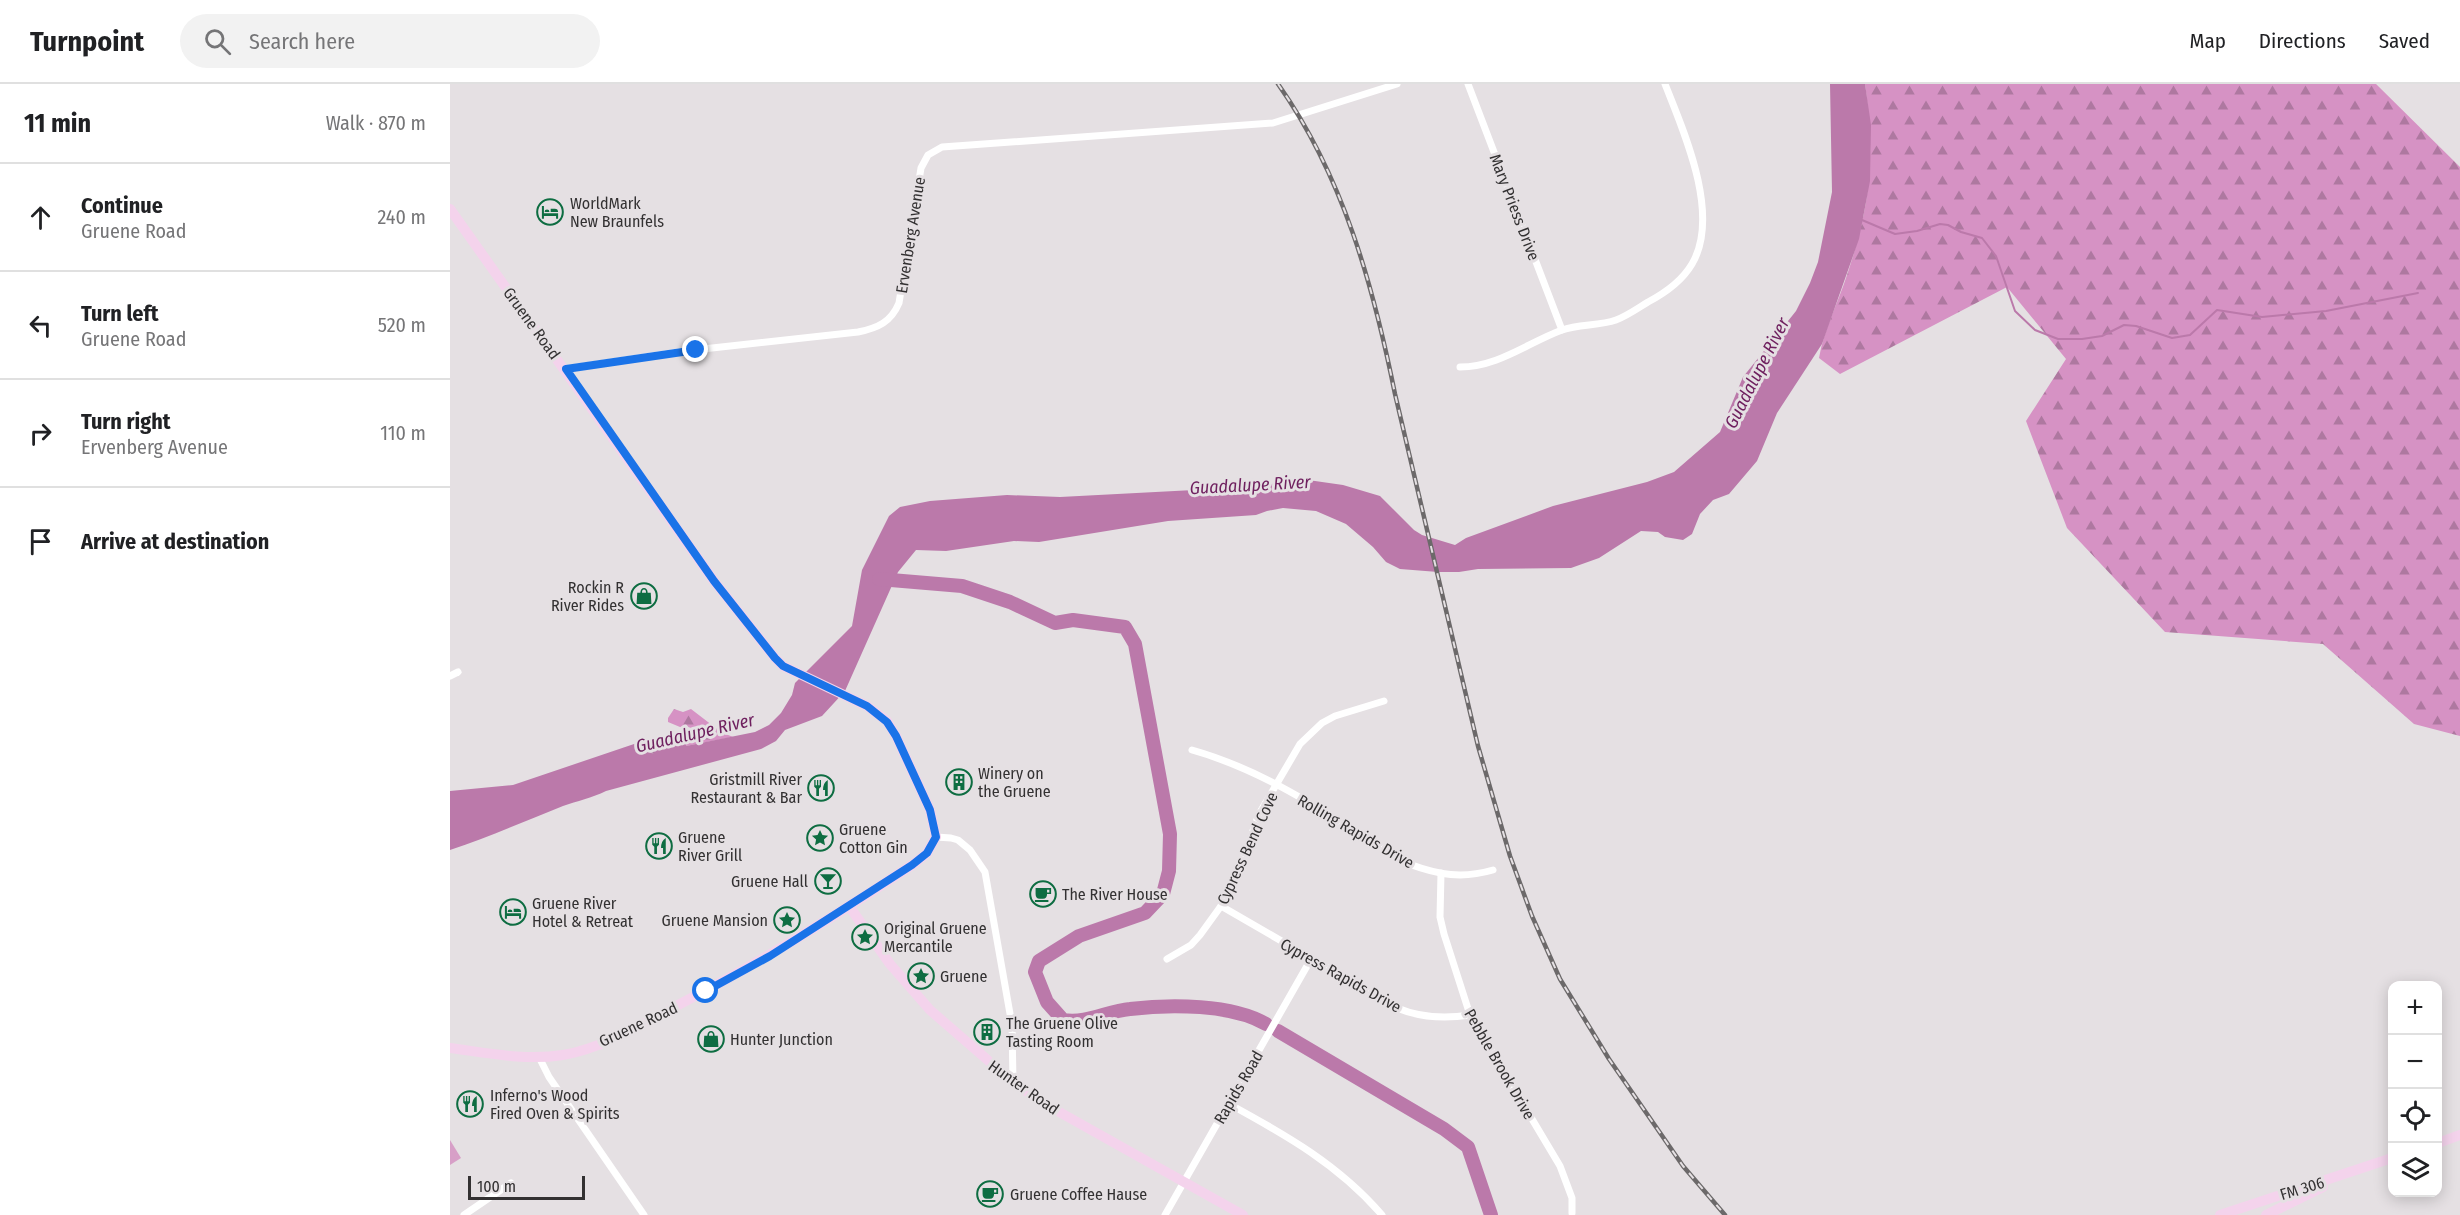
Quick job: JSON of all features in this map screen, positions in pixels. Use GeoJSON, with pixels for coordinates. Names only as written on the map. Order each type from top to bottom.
{"type":"FeatureCollection","features":[{"type":"Feature","properties":{"kind":"street","name":"Ervenberg Avenue"},"geometry":{"type":"LineString","coordinates":[[566,369],[686,351],[858,332],[880,326],[895,312],[899,303],[921,168],[928,155],[942,147],[1273,123],[1397,84]]}},
{"type":"Feature","properties":{"kind":"street","name":"Mary Priess Drive"},"geometry":{"type":"LineString","coordinates":[[1468,84],[1562,330]]}},
{"type":"Feature","properties":{"kind":"street"},"geometry":{"type":"LineString","coordinates":[[1460,367],[1487,364],[1562,330],[1615,320],[1673,286],[1687,272],[1699,248],[1702,222],[1701,194],[1698,179],[1665,84]]}},
{"type":"Feature","properties":{"kind":"street","name":"Gruene Road"},"geometry":{"type":"LineString","coordinates":[[450,208],[714,581],[775,658],[783,666],[867,706],[887,722],[896,736],[930,810],[936,837],[927,853],[919,860],[849,906],[770,956],[653,1019],[586,1048],[563,1055],[539,1058],[517,1057],[450,1048]]}},
{"type":"Feature","properties":{"kind":"street"},"geometry":{"type":"LineString","coordinates":[[450,676],[458,672]]}},
{"type":"Feature","properties":{"kind":"street","name":"Cypress Bend Cove"},"geometry":{"type":"LineString","coordinates":[[1167,959],[1196,940],[1221,906],[1237,875],[1259,814],[1300,744],[1322,723],[1335,716],[1384,701]]}},
{"type":"Feature","properties":{"kind":"street","name":"Rolling Rapids Drive"},"geometry":{"type":"LineString","coordinates":[[1192,750],[1228,760],[1277,784],[1409,864],[1441,873],[1474,875],[1493,870]]}},
{"type":"Feature","properties":{"kind":"street"},"geometry":{"type":"LineString","coordinates":[[936,837],[958,840],[970,850],[985,872],[1012,1025],[1012,1082]]}},
{"type":"Feature","properties":{"kind":"street","name":"Pebble Brook Drive"},"geometry":{"type":"LineString","coordinates":[[1441,873],[1440,917],[1443,934],[1470,1016],[1560,1166],[1572,1198],[1572,1213]]}},
{"type":"Feature","properties":{"kind":"street","name":"Hunter Road"},"geometry":{"type":"LineString","coordinates":[[849,906],[890,964],[930,1010],[1012,1082],[1045,1104],[1243,1215]]}},
{"type":"Feature","properties":{"kind":"street","name":"Cypress Rapids Drive"},"geometry":{"type":"LineString","coordinates":[[1221,906],[1410,1013],[1435,1018],[1470,1016]]}},
{"type":"Feature","properties":{"kind":"street","name":"Rapids Road"},"geometry":{"type":"LineString","coordinates":[[1165,1215],[1311,959]]}},
{"type":"Feature","properties":{"kind":"street"},"geometry":{"type":"LineString","coordinates":[[539,1058],[549,1077],[644,1215]]}},
{"type":"Feature","properties":{"kind":"street"},"geometry":{"type":"LineString","coordinates":[[1229,1104],[1302,1144],[1333,1167],[1382,1215]]}},
{"type":"Feature","properties":{"kind":"street"},"geometry":{"type":"LineString","coordinates":[[2442,1142],[2460,1135]]}},
{"type":"Feature","properties":{"kind":"street","name":"FM 306"},"geometry":{"type":"LineString","coordinates":[[2220,1215],[2388,1159]]}},
{"type":"Feature","properties":{"kind":"street","name":"FM 306"},"geometry":{"type":"LineString","coordinates":[[2266,1215],[2350,1173]]}},
{"type":"Feature","properties":{"kind":"street"},"geometry":{"type":"LineString","coordinates":[[464,1215],[511,1183]]}},
{"type":"Feature","properties":{"kind":"green space"},"geometry":{"type":"Polygon","coordinates":[[[1865,84],[2376,84],[2460,167],[2460,736],[2414,724],[2323,644],[2165,632],[2067,528],[2026,421],[2066,359],[2007,287],[1840,374],[1819,358],[1824,337],[1855,249],[1866,203],[1870,135],[1865,84]]]}},
{"type":"Feature","properties":{"kind":"green space"},"geometry":{"type":"Polygon","coordinates":[[[674,709],[683,712],[691,709],[721,732],[733,737],[686,746],[686,740],[653,754],[643,748],[660,738],[688,735],[690,728],[687,726],[680,727],[668,722],[674,709]]]}},
{"type":"Feature","properties":{"kind":"shaded area"},"geometry":{"type":"Polygon","coordinates":[[[450,1140],[461,1158],[450,1165],[450,1140]]]}},
{"type":"Feature","properties":{"kind":"water","name":"Guadalupe River"},"geometry":{"type":"Polygon","coordinates":[[[1830,84],[1865,84],[1871,125],[1870,181],[1859,239],[1822,344],[1777,413],[1757,461],[1729,494],[1713,500],[1700,514],[1692,534],[1683,540],[1665,537],[1658,532],[1641,531],[1599,558],[1571,568],[1478,569],[1459,572],[1400,569],[1386,562],[1373,547],[1346,524],[1316,511],[1283,508],[1256,515],[1168,521],[1039,542],[1014,541],[946,551],[916,550],[898,572],[845,691],[822,716],[785,730],[776,741],[761,749],[606,791],[450,850],[450,791],[513,785],[637,743],[653,754],[663,742],[686,739],[686,746],[755,732],[769,725],[781,713],[792,695],[795,683],[852,626],[862,570],[889,516],[900,507],[930,501],[1007,495],[1060,497],[1232,488],[1308,480],[1343,485],[1380,496],[1414,530],[1422,535],[1455,545],[1466,538],[1553,506],[1647,482],[1674,472],[1720,432],[1743,377],[1796,311],[1810,283],[1818,262],[1832,192],[1830,84]]]}},
{"type":"Feature","properties":{"kind":"waterway"},"geometry":{"type":"LineString","coordinates":[[1862,220],[1895,234],[1917,231],[1940,224],[1982,238],[1996,256],[2015,311],[2035,330],[2058,339],[2102,336],[2124,325],[2136,326],[2172,338],[2190,335],[2217,310],[2262,317],[2326,311],[2418,293]]}},
{"type":"Feature","properties":{"kind":"waterway"},"geometry":{"type":"LineString","coordinates":[[879,579],[962,586],[1010,602],[1055,623],[1073,620],[1125,627],[1135,644],[1170,834],[1169,871],[1163,894],[1145,913],[1079,936],[1039,961],[1035,972],[1047,1002],[1063,1020],[1089,1019],[1130,1009],[1182,1006],[1219,1009],[1252,1017],[1266,1024]]}},
{"type":"Feature","properties":{"kind":"waterway"},"geometry":{"type":"LineString","coordinates":[[1278,1031],[1444,1129],[1468,1147],[1491,1215]]}},
{"type":"Feature","properties":{"kind":"railway"},"geometry":{"type":"LineString","coordinates":[[1278,84],[1301,119],[1321,156],[1353,233],[1365,272],[1377,313],[1478,746],[1510,856],[1532,916],[1560,979],[1609,1059],[1683,1166],[1725,1215]]}},
{"type":"Feature","properties":{"kind":"place","name":"WorldMark New Braunfels"},"geometry":{"type":"Point","coordinates":[550,212]}},
{"type":"Feature","properties":{"kind":"place","name":"Rockin R River Rides"},"geometry":{"type":"Point","coordinates":[644,596]}},
{"type":"Feature","properties":{"kind":"place","name":"Winery on the Gruene"},"geometry":{"type":"Point","coordinates":[959,782]}},
{"type":"Feature","properties":{"kind":"place","name":"Gristmill River Restaurant & Bar"},"geometry":{"type":"Point","coordinates":[821,788]}},
{"type":"Feature","properties":{"kind":"place","name":"Gruene Cotton Gin"},"geometry":{"type":"Point","coordinates":[820,838]}},
{"type":"Feature","properties":{"kind":"place","name":"Gruene River Grill"},"geometry":{"type":"Point","coordinates":[659,846]}},
{"type":"Feature","properties":{"kind":"place","name":"Gruene Hall"},"geometry":{"type":"Point","coordinates":[828,881]}},
{"type":"Feature","properties":{"kind":"place","name":"The River House"},"geometry":{"type":"Point","coordinates":[1043,894]}},
{"type":"Feature","properties":{"kind":"place","name":"Gruene River Hotel & Retreat"},"geometry":{"type":"Point","coordinates":[513,912]}},
{"type":"Feature","properties":{"kind":"place","name":"Gruene Mansion"},"geometry":{"type":"Point","coordinates":[787,920]}},
{"type":"Feature","properties":{"kind":"place","name":"Original Gruene Mercantile"},"geometry":{"type":"Point","coordinates":[865,937]}},
{"type":"Feature","properties":{"kind":"place","name":"Gruene"},"geometry":{"type":"Point","coordinates":[921,976]}},
{"type":"Feature","properties":{"kind":"place","name":"The Gruene Olive Tasting Room"},"geometry":{"type":"Point","coordinates":[987,1032]}},
{"type":"Feature","properties":{"kind":"place","name":"Hunter Junction"},"geometry":{"type":"Point","coordinates":[711,1039]}},
{"type":"Feature","properties":{"kind":"place","name":"Inferno's Wood Fired Oven & Spirits"},"geometry":{"type":"Point","coordinates":[470,1104]}},
{"type":"Feature","properties":{"kind":"place","name":"Gruene Coffee Hause"},"geometry":{"type":"Point","coordinates":[990,1194]}},
{"type":"Feature","properties":{"kind":"route"},"geometry":{"type":"LineString","coordinates":[[696,350],[566,369],[714,581],[775,658],[783,666],[867,706],[887,722],[896,736],[930,810],[936,837],[927,853],[912,865],[770,956],[706,991]]}}]}
